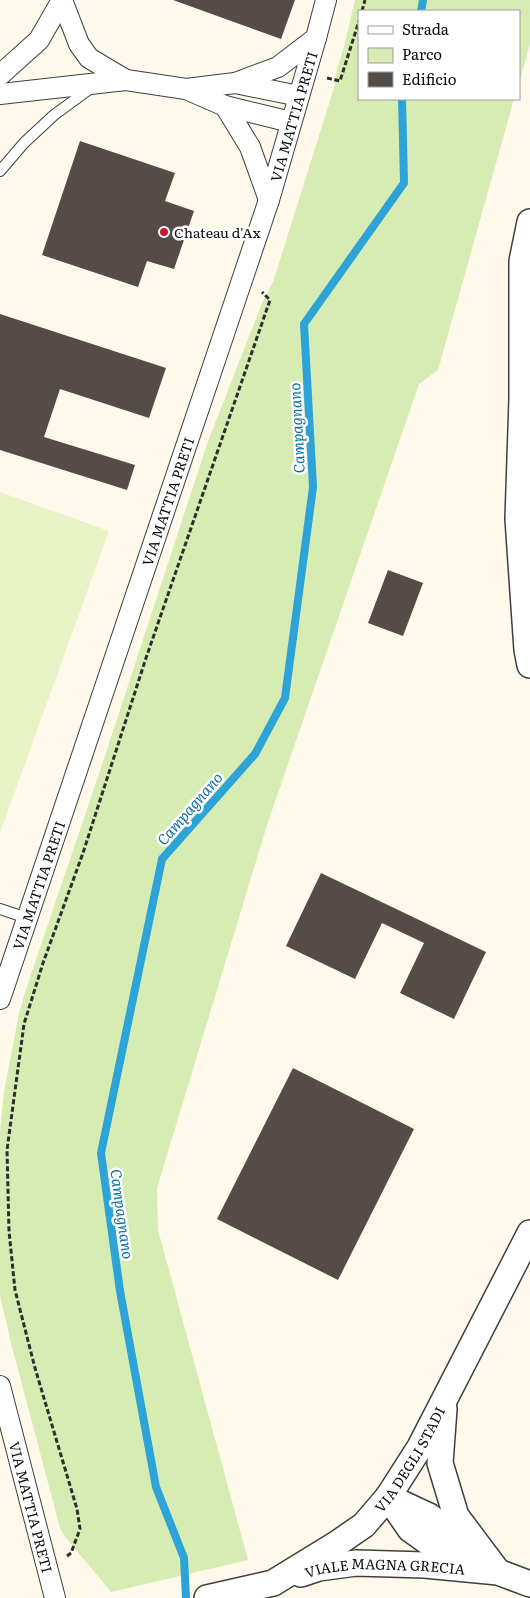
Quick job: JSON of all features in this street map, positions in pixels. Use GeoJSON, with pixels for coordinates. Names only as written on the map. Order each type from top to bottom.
{"type":"FeatureCollection","features":[{"type":"Feature","properties":{"kind":"street"},"geometry":{"type":"LineString","coordinates":[[0,75],[39,40],[62,0]]}},
{"type":"Feature","properties":{"kind":"street"},"geometry":{"type":"LineString","coordinates":[[62,0],[79,44],[89,58],[126,80]]}},
{"type":"Feature","properties":{"kind":"street","name":"VIA MATTIA PRETI"},"geometry":{"type":"LineString","coordinates":[[0,999],[269,200],[326,0]]}},
{"type":"Feature","properties":{"kind":"street"},"geometry":{"type":"LineString","coordinates":[[186,89],[235,83],[278,67],[316,38]]}},
{"type":"Feature","properties":{"kind":"street"},"geometry":{"type":"LineString","coordinates":[[0,94],[126,80],[186,89],[225,106],[291,122]]}},
{"type":"Feature","properties":{"kind":"street"},"geometry":{"type":"LineString","coordinates":[[235,83],[299,96]]}},
{"type":"Feature","properties":{"kind":"street"},"geometry":{"type":"LineString","coordinates":[[225,106],[250,146],[269,200]]}},
{"type":"Feature","properties":{"kind":"street"},"geometry":{"type":"LineString","coordinates":[[530,222],[522,261],[522,399],[518,519],[530,665]]}},
{"type":"Feature","properties":{"kind":"street"},"geometry":{"type":"LineString","coordinates":[[522,399],[530,368]]}},
{"type":"Feature","properties":{"kind":"street","name":"VIA DEGLI STADI"},"geometry":{"type":"LineString","coordinates":[[207,1598],[273,1590],[364,1525],[388,1498],[420,1447],[530,1232]]}},
{"type":"Feature","properties":{"kind":"street","name":"VIA MATTIA PRETI"},"geometry":{"type":"LineString","coordinates":[[0,1386],[55,1598]]}},
{"type":"Feature","properties":{"kind":"street","name":"VIALE MAGNA GRECIA"},"geometry":{"type":"LineString","coordinates":[[445,1398],[440,1463],[456,1516],[498,1572]]}},
{"type":"Feature","properties":{"kind":"street"},"geometry":{"type":"LineString","coordinates":[[388,1498],[410,1530],[431,1544],[498,1572]]}},
{"type":"Feature","properties":{"kind":"street","name":"VIALE MAGNA GRECIA"},"geometry":{"type":"LineString","coordinates":[[273,1590],[319,1568],[356,1563],[425,1565],[498,1572],[530,1584]]}},
{"type":"Feature","properties":{"kind":"lane"},"geometry":{"type":"LineString","coordinates":[[0,171],[24,143],[54,115],[98,83]]}},
{"type":"Feature","properties":{"kind":"lane"},"geometry":{"type":"LineString","coordinates":[[0,909],[27,918]]}},
{"type":"Feature","properties":{"kind":"path"},"geometry":{"type":"LineString","coordinates":[[325,87],[328,78],[340,81],[358,24]]}},
{"type":"Feature","properties":{"kind":"path"},"geometry":{"type":"LineString","coordinates":[[48,1570],[71,1553],[80,1529],[77,1509],[14,1290],[9,1232],[7,1150],[24,1024],[42,963],[83,853],[146,658],[270,300],[262,292]]}},
{"type":"Feature","properties":{"kind":"green space"},"geometry":{"type":"Polygon","coordinates":[[[355,0],[530,0],[530,44],[520,80],[520,10],[358,10],[358,100],[514,100],[438,370],[419,384],[267,825],[157,1188],[158,1230],[248,1560],[111,1592],[66,1538],[60,1528],[0,1296],[0,1131],[4,1092],[19,1013],[27,986],[102,765],[207,444],[262,303],[273,282],[334,88],[337,69],[355,0]]]}},
{"type":"Feature","properties":{"kind":"green space"},"geometry":{"type":"Polygon","coordinates":[[[0,492],[109,531],[0,833],[0,492]]]}},
{"type":"Feature","properties":{"kind":"building"},"geometry":{"type":"Polygon","coordinates":[[[173,0],[295,0],[281,39],[173,0]]]}},
{"type":"Feature","properties":{"kind":"building"},"geometry":{"type":"Polygon","coordinates":[[[80,141],[175,173],[165,201],[194,211],[174,269],[147,261],[138,287],[42,255],[80,141]]]}},
{"type":"Feature","properties":{"kind":"building"},"geometry":{"type":"Polygon","coordinates":[[[0,314],[166,368],[149,418],[60,389],[44,437],[135,465],[127,490],[0,450],[0,314]]]}},
{"type":"Feature","properties":{"kind":"building"},"geometry":{"type":"Polygon","coordinates":[[[388,570],[423,583],[403,636],[368,623],[388,570]]]}},
{"type":"Feature","properties":{"kind":"building"},"geometry":{"type":"Polygon","coordinates":[[[321,873],[486,952],[454,1019],[400,993],[424,943],[382,923],[355,979],[286,946],[321,873]]]}},
{"type":"Feature","properties":{"kind":"building"},"geometry":{"type":"Polygon","coordinates":[[[293,1068],[414,1129],[338,1280],[217,1219],[293,1068]]]}},
{"type":"Feature","properties":{"kind":"waterway","name":"Campagnano"},"geometry":{"type":"LineString","coordinates":[[421,10],[423,0]]}},
{"type":"Feature","properties":{"kind":"waterway","name":"Campagnano"},"geometry":{"type":"LineString","coordinates":[[186,1598],[184,1558],[156,1487],[120,1291],[101,1153],[162,859],[255,754],[285,698],[313,487],[304,324],[404,183],[402,100]]}},
{"type":"Feature","properties":{"kind":"place","name":"Chateau d'Ax"},"geometry":{"type":"Point","coordinates":[164,232]}}]}
